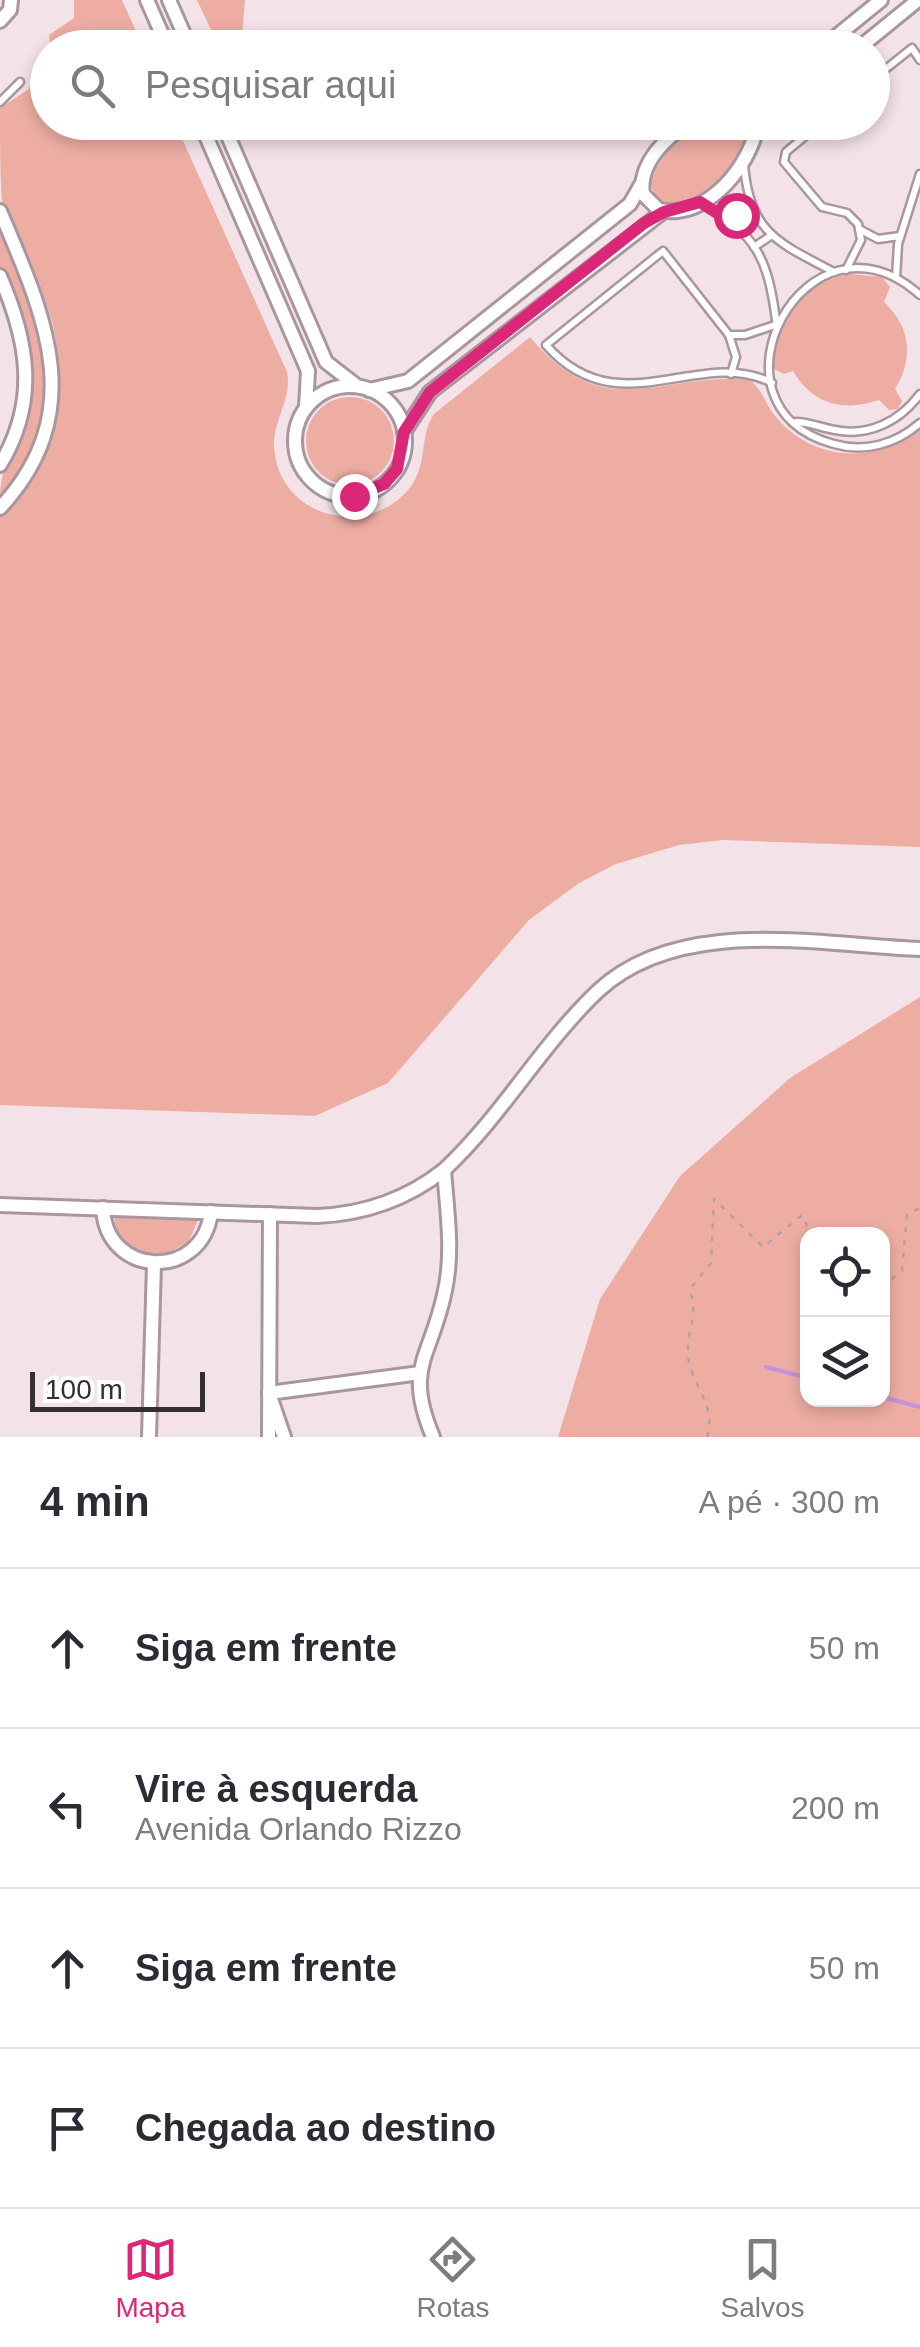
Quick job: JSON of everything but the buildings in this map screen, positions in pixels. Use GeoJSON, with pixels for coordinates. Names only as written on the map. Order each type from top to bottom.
{"type":"FeatureCollection","features":[{"type":"Feature","properties":{"kind":"street"},"geometry":{"type":"LineString","coordinates":[[0,32],[12,0]]}},
{"type":"Feature","properties":{"kind":"street"},"geometry":{"type":"LineString","coordinates":[[147,0],[160,30]]}},
{"type":"Feature","properties":{"kind":"street"},"geometry":{"type":"LineString","coordinates":[[170,0],[182,30]]}},
{"type":"Feature","properties":{"kind":"street"},"geometry":{"type":"LineString","coordinates":[[844,30],[881,0]]}},
{"type":"Feature","properties":{"kind":"street"},"geometry":{"type":"LineString","coordinates":[[881,30],[918,0]]}},
{"type":"Feature","properties":{"kind":"street"},"geometry":{"type":"LineString","coordinates":[[208,140],[308,371],[306,408],[297,426],[297,456],[314,483],[333,493],[365,494],[384,484],[402,461],[404,432],[392,406],[326,362],[230,140]]}},
{"type":"Feature","properties":{"kind":"street"},"geometry":{"type":"LineString","coordinates":[[306,408],[330,390],[408,381],[630,204],[658,150],[669,140]]}},
{"type":"Feature","properties":{"kind":"street"},"geometry":{"type":"LineString","coordinates":[[404,432],[430,392],[664,212],[700,202],[725,186],[744,162],[749,140]]}},
{"type":"Feature","properties":{"kind":"street"},"geometry":{"type":"LineString","coordinates":[[642,183],[646,199],[664,212]]}},
{"type":"Feature","properties":{"kind":"street"},"geometry":{"type":"LineString","coordinates":[[0,211],[40,306],[50,342],[54,382],[36,458],[20,486],[0,508]]}},
{"type":"Feature","properties":{"kind":"street"},"geometry":{"type":"LineString","coordinates":[[0,276],[25,346],[28,378],[21,419],[0,465]]}},
{"type":"Feature","properties":{"kind":"street"},"geometry":{"type":"LineString","coordinates":[[0,1205],[334,1215],[368,1210],[415,1190],[444,1170],[596,993],[655,956],[727,941],[920,950]]}},
{"type":"Feature","properties":{"kind":"street"},"geometry":{"type":"LineString","coordinates":[[433,1437],[418,1402],[420,1373],[444,1295],[450,1248],[444,1170]]}},
{"type":"Feature","properties":{"kind":"street"},"geometry":{"type":"LineString","coordinates":[[103,1208],[114,1243],[136,1260],[154,1264],[173,1262],[197,1247],[211,1212]]}},
{"type":"Feature","properties":{"kind":"street"},"geometry":{"type":"LineString","coordinates":[[269,1437],[270,1214]]}},
{"type":"Feature","properties":{"kind":"street"},"geometry":{"type":"LineString","coordinates":[[149,1437],[154,1264]]}},
{"type":"Feature","properties":{"kind":"street"},"geometry":{"type":"LineString","coordinates":[[269,1393],[420,1373]]}},
{"type":"Feature","properties":{"kind":"street"},"geometry":{"type":"LineString","coordinates":[[269,1393],[284,1437]]}},
{"type":"Feature","properties":{"kind":"lane"},"geometry":{"type":"LineString","coordinates":[[890,66],[912,48],[920,60]]}},
{"type":"Feature","properties":{"kind":"lane"},"geometry":{"type":"LineString","coordinates":[[0,102],[20,82]]}},
{"type":"Feature","properties":{"kind":"lane"},"geometry":{"type":"LineString","coordinates":[[800,140],[786,152],[784,165],[822,207],[852,216],[860,229],[861,240],[846,271]]}},
{"type":"Feature","properties":{"kind":"lane"},"geometry":{"type":"LineString","coordinates":[[744,162],[753,208],[772,234],[788,251],[836,272]]}},
{"type":"Feature","properties":{"kind":"lane"},"geometry":{"type":"LineString","coordinates":[[896,278],[900,236],[920,174]]}},
{"type":"Feature","properties":{"kind":"lane"},"geometry":{"type":"LineString","coordinates":[[700,202],[731,222],[769,270],[776,323]]}},
{"type":"Feature","properties":{"kind":"lane"},"geometry":{"type":"LineString","coordinates":[[731,222],[739,212],[753,208]]}},
{"type":"Feature","properties":{"kind":"lane"},"geometry":{"type":"LineString","coordinates":[[860,229],[878,239],[900,236]]}},
{"type":"Feature","properties":{"kind":"lane"},"geometry":{"type":"LineString","coordinates":[[754,248],[772,234]]}},
{"type":"Feature","properties":{"kind":"lane"},"geometry":{"type":"LineString","coordinates":[[731,374],[736,357],[729,334],[664,252],[546,345],[574,370],[613,384],[731,374],[747,374],[772,383]]}},
{"type":"Feature","properties":{"kind":"lane"},"geometry":{"type":"LineString","coordinates":[[920,294],[896,278],[867,270],[836,272],[797,293],[776,323],[769,350],[772,383],[794,422],[815,437],[853,448],[890,442],[920,423]]}},
{"type":"Feature","properties":{"kind":"lane"},"geometry":{"type":"LineString","coordinates":[[729,334],[745,335],[776,323]]}},
{"type":"Feature","properties":{"kind":"lane"},"geometry":{"type":"LineString","coordinates":[[794,422],[845,432],[869,430],[902,414],[920,394]]}},
{"type":"Feature","properties":{"kind":"path"},"geometry":{"type":"LineString","coordinates":[[707,1437],[713,1418],[688,1354],[697,1316],[690,1289],[712,1264],[714,1199],[763,1247],[802,1215],[807,1227]]}},
{"type":"Feature","properties":{"kind":"path"},"geometry":{"type":"LineString","coordinates":[[890,1281],[902,1270],[906,1214],[920,1208]]}},
{"type":"Feature","properties":{"kind":"shaded area"},"geometry":{"type":"Polygon","coordinates":[[[74,0],[122,0],[135,30],[56,30],[74,18],[74,0]]]}},
{"type":"Feature","properties":{"kind":"shaded area"},"geometry":{"type":"Polygon","coordinates":[[[197,0],[245,0],[242,30],[211,30],[197,0]]]}},
{"type":"Feature","properties":{"kind":"shaded area"},"geometry":{"type":"Polygon","coordinates":[[[29,89],[30,140],[183,140],[287,372],[287,393],[275,433],[275,455],[282,477],[295,495],[312,508],[332,515],[354,516],[375,512],[395,502],[416,477],[426,431],[434,414],[530,337],[557,364],[582,380],[607,388],[748,379],[791,432],[826,450],[865,453],[884,449],[920,430],[920,847],[723,840],[679,845],[616,864],[579,883],[529,920],[388,1083],[315,1116],[0,1105],[0,515],[18,494],[44,447],[52,422],[59,368],[50,315],[2,201],[0,108],[29,89]]]}},
{"type":"Feature","properties":{"kind":"shaded area"},"geometry":{"type":"Polygon","coordinates":[[[679,140],[745,140],[713,186],[687,202],[672,204],[658,201],[650,184],[679,140]]]}},
{"type":"Feature","properties":{"kind":"shaded area"},"geometry":{"type":"Polygon","coordinates":[[[0,227],[39,331],[45,396],[39,429],[24,463],[0,498],[5,468],[27,409],[32,378],[24,331],[0,266],[0,227]]]}},
{"type":"Feature","properties":{"kind":"shaded area"},"geometry":{"type":"Polygon","coordinates":[[[850,274],[882,277],[890,287],[884,302],[900,322],[907,344],[905,366],[895,389],[902,401],[898,409],[889,410],[879,400],[854,405],[830,403],[810,392],[793,371],[784,374],[774,369],[777,335],[793,307],[818,286],[850,274]]]}},
{"type":"Feature","properties":{"kind":"shaded area"},"geometry":{"type":"Polygon","coordinates":[[[341,397],[359,397],[375,404],[387,416],[394,441],[387,466],[375,478],[359,485],[341,485],[325,478],[313,466],[306,450],[306,432],[313,416],[325,404],[341,397]]]}},
{"type":"Feature","properties":{"kind":"shaded area"},"geometry":{"type":"Polygon","coordinates":[[[920,997],[920,1437],[558,1437],[600,1299],[680,1176],[790,1078],[920,997]]]}},
{"type":"Feature","properties":{"kind":"shaded area"},"geometry":{"type":"Polygon","coordinates":[[[114,1217],[198,1220],[189,1241],[162,1257],[130,1247],[120,1235],[114,1217]]]}},
{"type":"Feature","properties":{"kind":"waterway"},"geometry":{"type":"LineString","coordinates":[[766,1367],[800,1376]]}},
{"type":"Feature","properties":{"kind":"waterway"},"geometry":{"type":"LineString","coordinates":[[890,1399],[920,1407]]}},
{"type":"Feature","properties":{"kind":"route"},"geometry":{"type":"LineString","coordinates":[[354,496],[365,494],[392,477],[402,461],[404,432],[412,414],[430,392],[644,223],[664,212],[700,202],[731,222],[736,215]]}}]}
